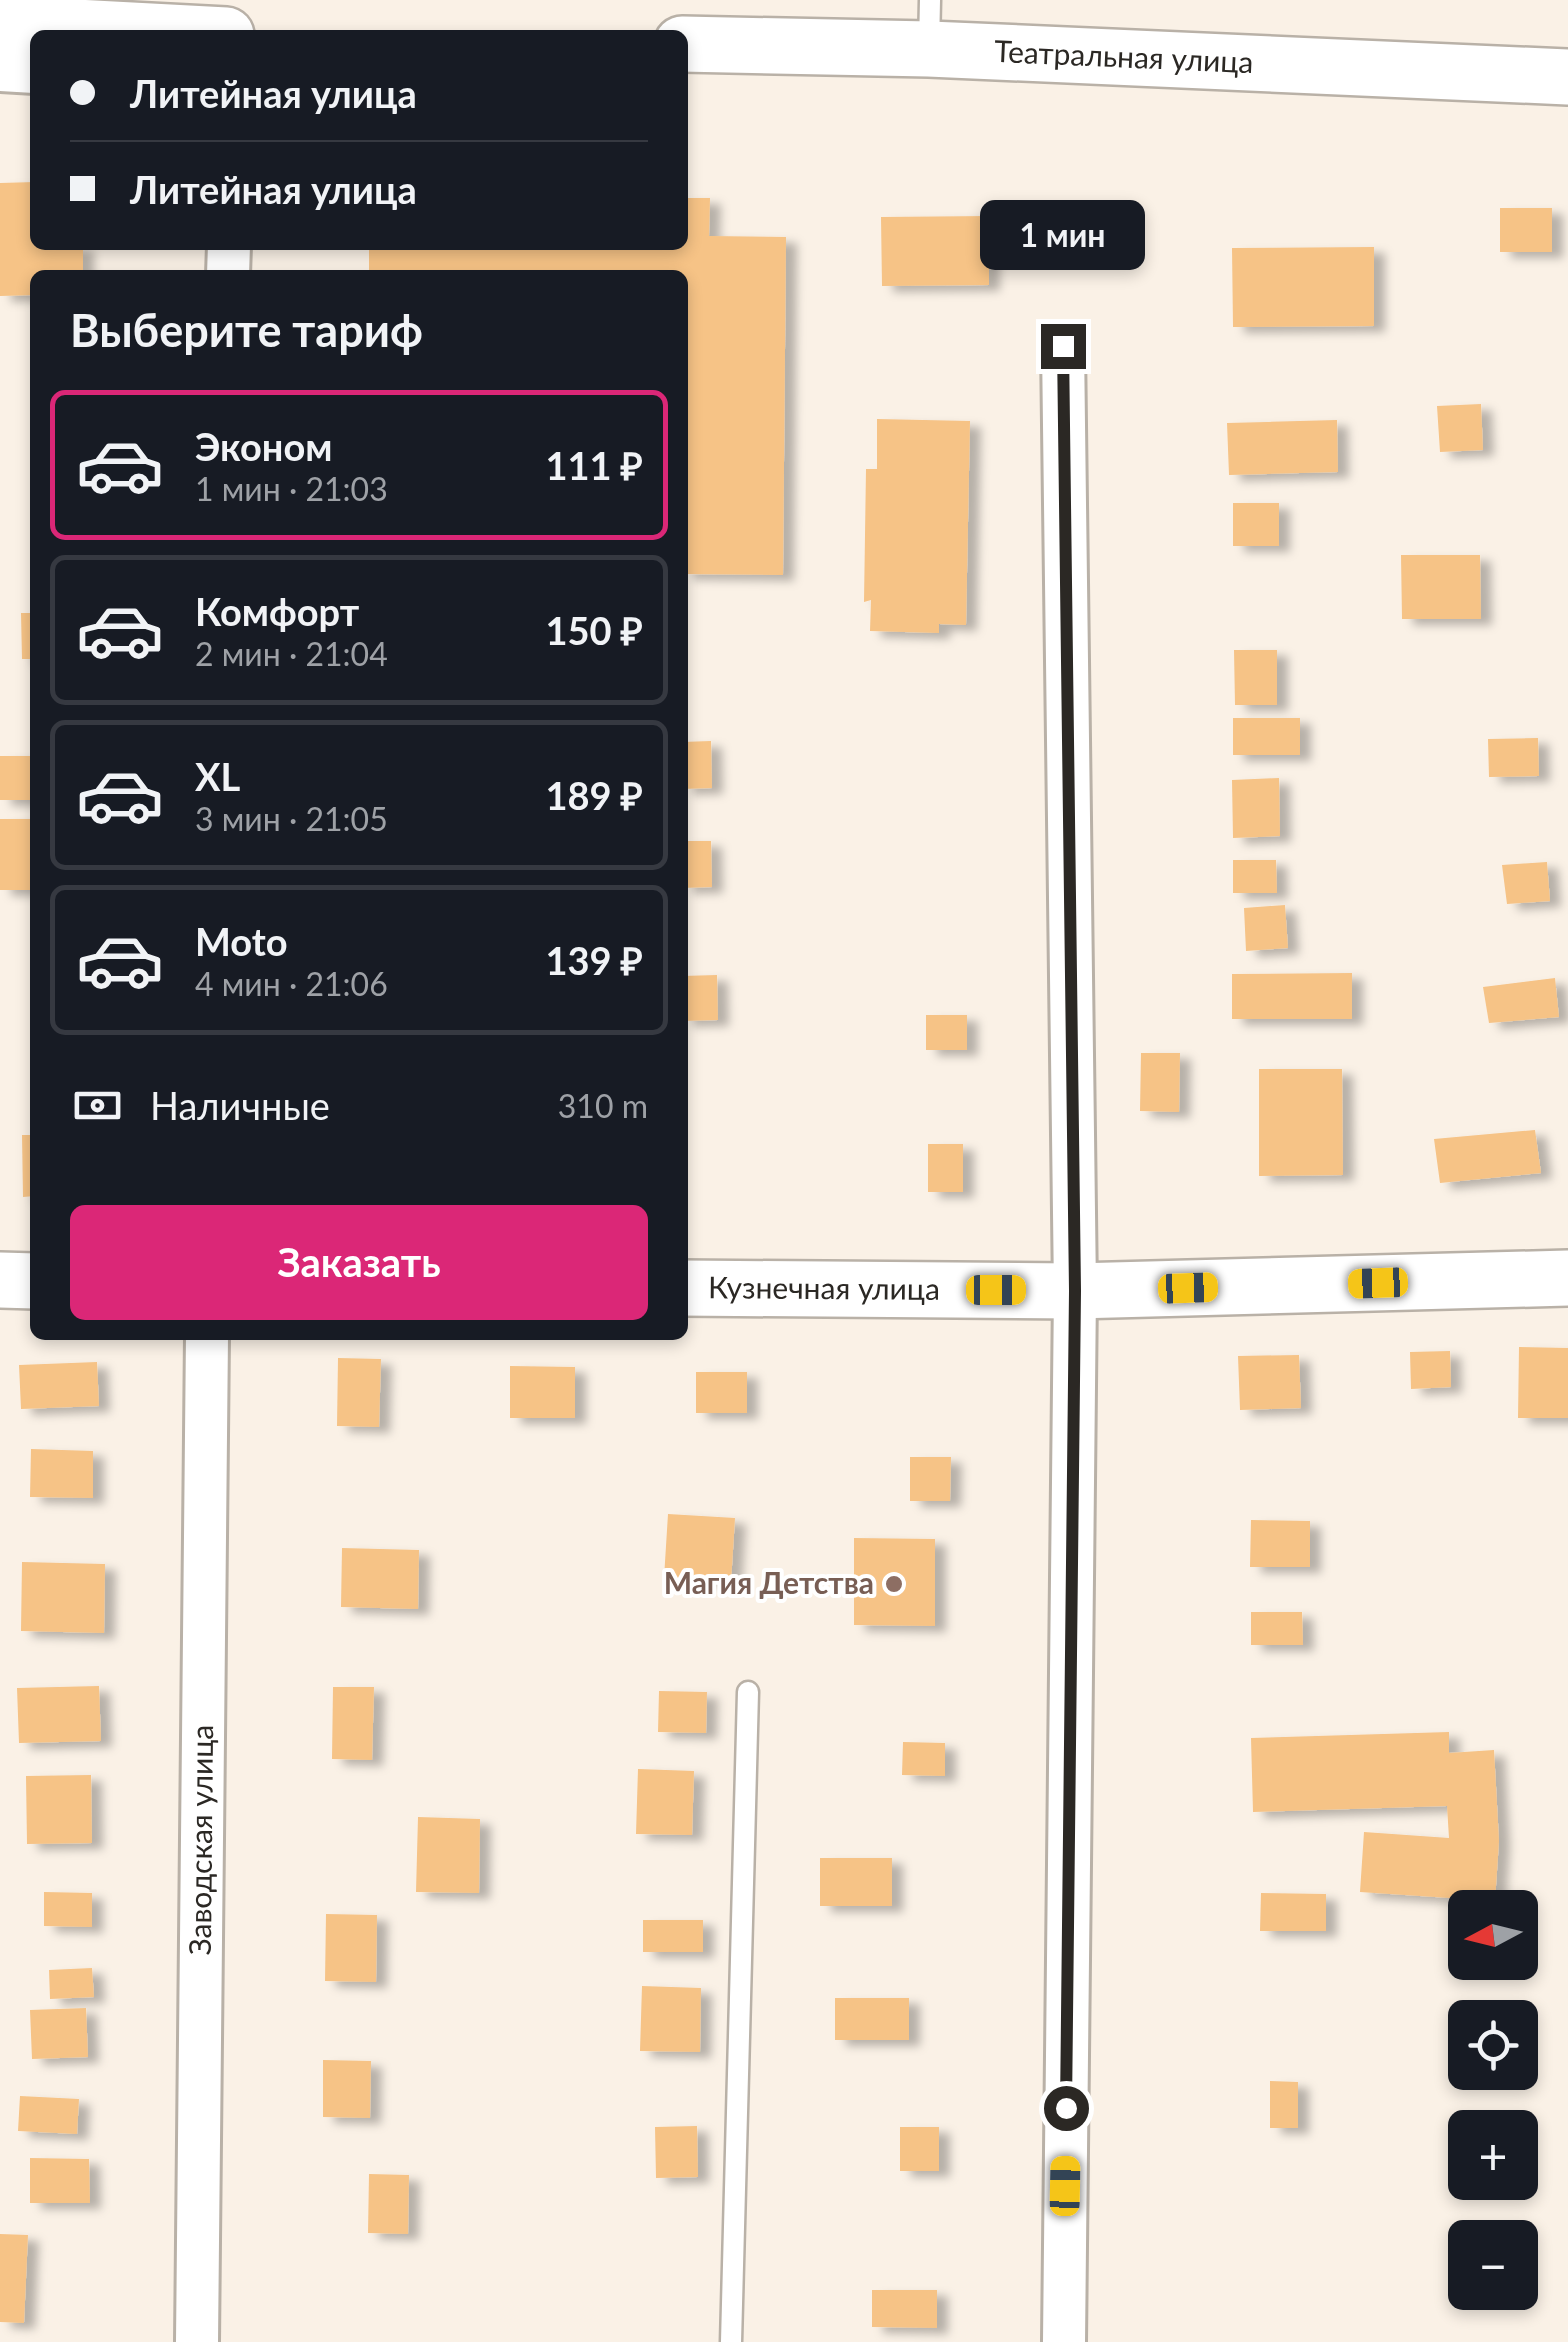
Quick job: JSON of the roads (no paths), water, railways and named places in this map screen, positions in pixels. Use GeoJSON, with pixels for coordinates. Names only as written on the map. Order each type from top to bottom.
{"type":"FeatureCollection","features":[{"type":"Feature","properties":{"kind":"main road"},"geometry":{"type":"LineString","coordinates":[[0,24],[123,30]]}},
{"type":"Feature","properties":{"kind":"main road","name":"Театральная улица"},"geometry":{"type":"LineString","coordinates":[[688,44],[929,25],[1568,76]]}},
{"type":"Feature","properties":{"kind":"main road","name":"Кузнечная улица"},"geometry":{"type":"LineString","coordinates":[[688,1288],[1075,1291],[1568,1278]]}},
{"type":"Feature","properties":{"kind":"main road"},"geometry":{"type":"LineString","coordinates":[[0,1280],[30,1281]]}},
{"type":"Feature","properties":{"kind":"street"},"geometry":{"type":"LineString","coordinates":[[0,70],[30,72]]}},
{"type":"Feature","properties":{"kind":"street"},"geometry":{"type":"LineString","coordinates":[[1063,346],[1075,1291],[1064,2342]]}},
{"type":"Feature","properties":{"kind":"street","name":"Заводская улица"},"geometry":{"type":"LineString","coordinates":[[197,2342],[206,1340]]}},
{"type":"Feature","properties":{"kind":"lane"},"geometry":{"type":"LineString","coordinates":[[731,2342],[748,1692]]}},
{"type":"Feature","properties":{"kind":"place","name":"Магия Детства"},"geometry":{"type":"Point","coordinates":[894,1584]}}]}
